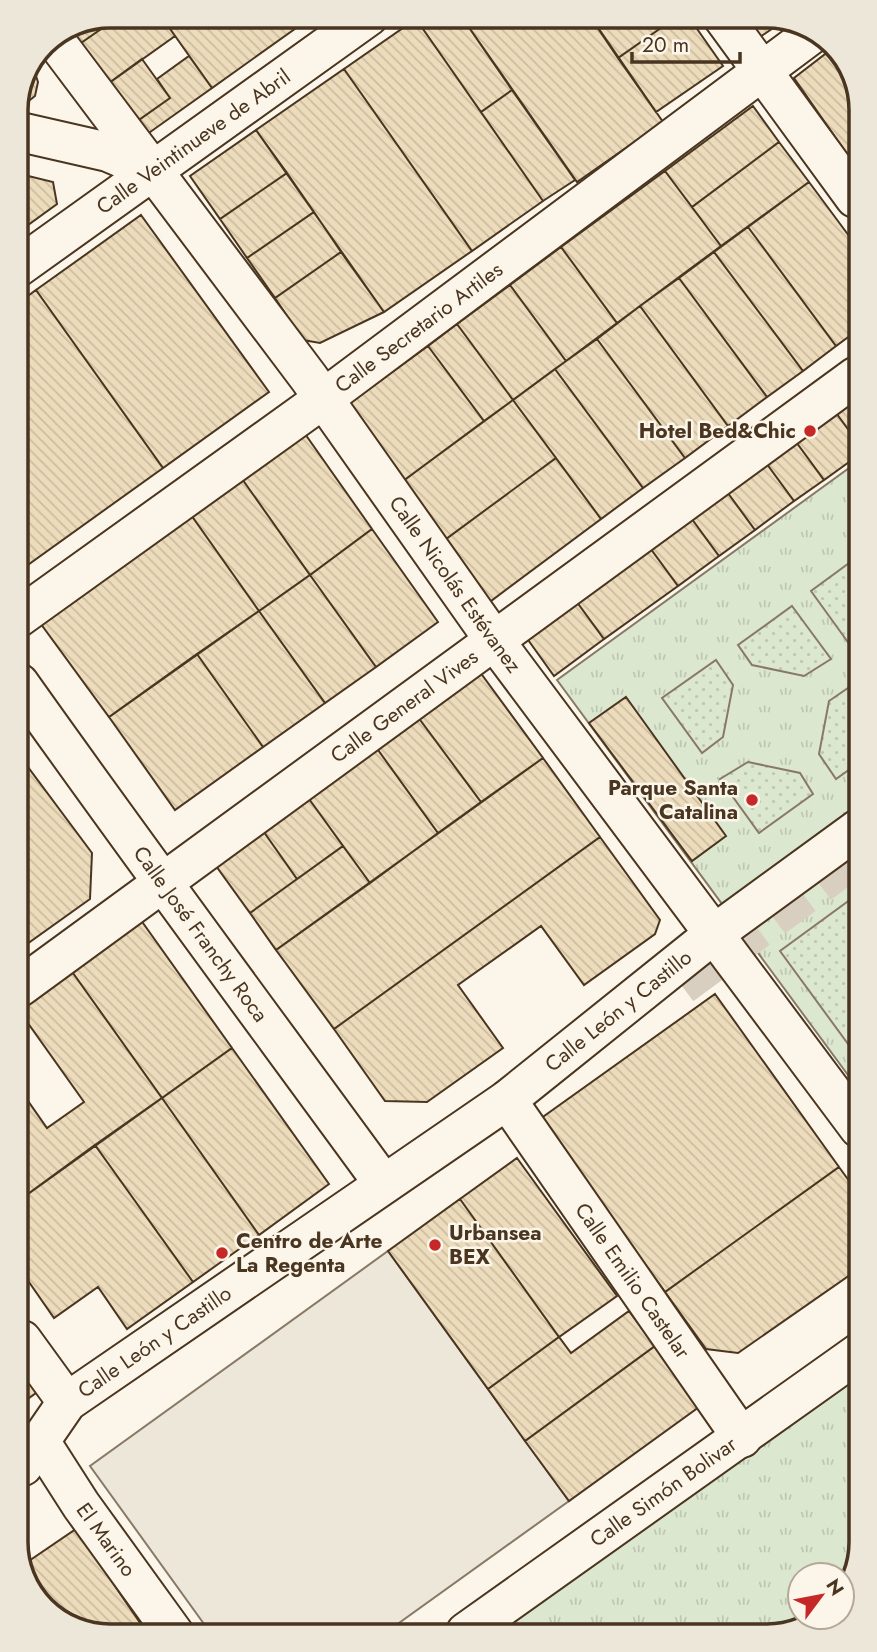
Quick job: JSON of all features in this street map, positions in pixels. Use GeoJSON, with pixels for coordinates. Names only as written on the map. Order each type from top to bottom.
{"type":"FeatureCollection","features":[{"type":"Feature","properties":{"kind":"street","name":"Calle Veintinueve de Abril"},"geometry":{"type":"LineString","coordinates":[[28,260],[352,28]]}},
{"type":"Feature","properties":{"kind":"street"},"geometry":{"type":"LineString","coordinates":[[731,28],[849,190]]}},
{"type":"Feature","properties":{"kind":"street","name":"Calle Secretario Artiles"},"geometry":{"type":"LineString","coordinates":[[28,611],[323,399],[806,38]]}},
{"type":"Feature","properties":{"kind":"street","name":"Calle Nicolás Estévanez"},"geometry":{"type":"LineString","coordinates":[[59,46],[323,399],[495,640],[849,1115]]}},
{"type":"Feature","properties":{"kind":"street"},"geometry":{"type":"LineString","coordinates":[[28,134],[108,152],[154,172]]}},
{"type":"Feature","properties":{"kind":"street","name":"Calle General Vives"},"geometry":{"type":"LineString","coordinates":[[28,981],[849,381]]}},
{"type":"Feature","properties":{"kind":"street","name":"Calle José Franchy Roca"},"geometry":{"type":"LineString","coordinates":[[28,696],[383,1183]]}},
{"type":"Feature","properties":{"kind":"street","name":"Calle León y Castillo"},"geometry":{"type":"LineString","coordinates":[[518,1104],[714,934],[849,836]]}},
{"type":"Feature","properties":{"kind":"street","name":"Calle León y Castillo"},"geometry":{"type":"LineString","coordinates":[[28,1454],[66,1402],[383,1183],[518,1104],[682,986]]}},
{"type":"Feature","properties":{"kind":"street","name":"Calle Emilio Castelar"},"geometry":{"type":"LineString","coordinates":[[518,1104],[742,1438]]}},
{"type":"Feature","properties":{"kind":"street"},"geometry":{"type":"LineString","coordinates":[[28,1348],[66,1402]]}},
{"type":"Feature","properties":{"kind":"street","name":"Calle Simón Bolivar"},"geometry":{"type":"LineString","coordinates":[[477,1624],[849,1360]]}},
{"type":"Feature","properties":{"kind":"street","name":"El Marino"},"geometry":{"type":"LineString","coordinates":[[28,1454],[81,1505],[167,1624]]}},
{"type":"Feature","properties":{"kind":"green space","name":"Parque Santa Catalina"},"geometry":{"type":"Polygon","coordinates":[[[849,468],[849,1076],[557,680],[849,468]]]}},
{"type":"Feature","properties":{"kind":"green space"},"geometry":{"type":"Polygon","coordinates":[[[849,563],[849,644],[811,591],[849,563]]]}},
{"type":"Feature","properties":{"kind":"green space"},"geometry":{"type":"Polygon","coordinates":[[[792,606],[831,659],[804,676],[752,665],[738,645],[792,606]]]}},
{"type":"Feature","properties":{"kind":"green space"},"geometry":{"type":"Polygon","coordinates":[[[716,660],[733,685],[723,737],[702,753],[662,698],[716,660]]]}},
{"type":"Feature","properties":{"kind":"green space"},"geometry":{"type":"Polygon","coordinates":[[[849,687],[849,770],[836,779],[819,754],[829,701],[849,687]]]}},
{"type":"Feature","properties":{"kind":"green space"},"geometry":{"type":"Polygon","coordinates":[[[748,762],[800,773],[813,794],[759,833],[720,779],[748,762]]]}},
{"type":"Feature","properties":{"kind":"green space"},"geometry":{"type":"Polygon","coordinates":[[[849,901],[849,1045],[780,951],[849,901]]]}},
{"type":"Feature","properties":{"kind":"green space"},"geometry":{"type":"Polygon","coordinates":[[[849,1384],[849,1542],[846,1561],[786,1561],[786,1621],[767,1624],[507,1624],[849,1384]]]}},
{"type":"Feature","properties":{"kind":"shaded area"},"geometry":{"type":"Polygon","coordinates":[[[388,1251],[569,1501],[398,1624],[204,1624],[90,1466],[388,1251]]]}},
{"type":"Feature","properties":{"kind":"building"},"geometry":{"type":"Polygon","coordinates":[[[110,28],[169,28],[175,36],[109,83],[81,43],[102,29],[110,28]]]}},
{"type":"Feature","properties":{"kind":"building"},"geometry":{"type":"Polygon","coordinates":[[[170,28],[296,28],[212,88],[170,28]]]}},
{"type":"Feature","properties":{"kind":"building"},"geometry":{"type":"Polygon","coordinates":[[[403,28],[422,28],[543,201],[472,251],[344,69],[403,28]]]}},
{"type":"Feature","properties":{"kind":"building"},"geometry":{"type":"Polygon","coordinates":[[[422,28],[469,28],[512,90],[481,112],[422,28]]]}},
{"type":"Feature","properties":{"kind":"building"},"geometry":{"type":"Polygon","coordinates":[[[469,28],[598,28],[663,122],[577,182],[469,28]]]}},
{"type":"Feature","properties":{"kind":"building"},"geometry":{"type":"Polygon","coordinates":[[[598,28],[661,28],[618,58],[598,28]]]}},
{"type":"Feature","properties":{"kind":"building"},"geometry":{"type":"Polygon","coordinates":[[[661,28],[696,28],[723,66],[656,112],[618,58],[661,28]]]}},
{"type":"Feature","properties":{"kind":"building"},"geometry":{"type":"Polygon","coordinates":[[[754,28],[773,28],[760,37],[754,28]]]}},
{"type":"Feature","properties":{"kind":"building"},"geometry":{"type":"Polygon","coordinates":[[[102,29],[81,43],[76,36],[102,29]]]}},
{"type":"Feature","properties":{"kind":"building"},"geometry":{"type":"Polygon","coordinates":[[[826,53],[835,64],[847,94],[849,157],[794,78],[826,53]]]}},
{"type":"Feature","properties":{"kind":"building"},"geometry":{"type":"Polygon","coordinates":[[[189,56],[212,88],[146,135],[136,122],[170,98],[157,79],[189,56]]]}},
{"type":"Feature","properties":{"kind":"building"},"geometry":{"type":"Polygon","coordinates":[[[142,59],[170,98],[136,122],[109,83],[142,59]]]}},
{"type":"Feature","properties":{"kind":"building"},"geometry":{"type":"Polygon","coordinates":[[[344,69],[472,251],[384,312],[256,130],[344,69]]]}},
{"type":"Feature","properties":{"kind":"building"},"geometry":{"type":"Polygon","coordinates":[[[36,75],[38,82],[35,96],[29,101],[36,75]]]}},
{"type":"Feature","properties":{"kind":"building"},"geometry":{"type":"Polygon","coordinates":[[[512,90],[575,180],[543,201],[481,112],[512,90]]]}},
{"type":"Feature","properties":{"kind":"building"},"geometry":{"type":"Polygon","coordinates":[[[753,106],[779,142],[692,207],[665,171],[753,106]]]}},
{"type":"Feature","properties":{"kind":"building"},"geometry":{"type":"Polygon","coordinates":[[[256,130],[287,173],[220,219],[190,176],[256,130]]]}},
{"type":"Feature","properties":{"kind":"building"},"geometry":{"type":"Polygon","coordinates":[[[779,142],[809,182],[721,246],[692,207],[779,142]]]}},
{"type":"Feature","properties":{"kind":"building"},"geometry":{"type":"Polygon","coordinates":[[[665,171],[721,246],[617,323],[561,247],[665,171]]]}},
{"type":"Feature","properties":{"kind":"building"},"geometry":{"type":"Polygon","coordinates":[[[287,173],[314,212],[247,258],[220,219],[287,173]]]}},
{"type":"Feature","properties":{"kind":"building"},"geometry":{"type":"Polygon","coordinates":[[[28,176],[53,182],[57,204],[28,225],[28,176]]]}},
{"type":"Feature","properties":{"kind":"building"},"geometry":{"type":"Polygon","coordinates":[[[809,182],[849,236],[849,336],[836,346],[748,227],[809,182]]]}},
{"type":"Feature","properties":{"kind":"building"},"geometry":{"type":"Polygon","coordinates":[[[314,212],[341,252],[275,298],[247,258],[314,212]]]}},
{"type":"Feature","properties":{"kind":"building"},"geometry":{"type":"Polygon","coordinates":[[[141,215],[269,392],[163,468],[36,290],[141,215]]]}},
{"type":"Feature","properties":{"kind":"building"},"geometry":{"type":"Polygon","coordinates":[[[748,227],[836,346],[803,371],[714,252],[748,227]]]}},
{"type":"Feature","properties":{"kind":"building"},"geometry":{"type":"Polygon","coordinates":[[[561,247],[617,323],[566,361],[510,285],[561,247]]]}},
{"type":"Feature","properties":{"kind":"building"},"geometry":{"type":"Polygon","coordinates":[[[341,252],[384,312],[320,343],[303,340],[275,298],[341,252]]]}},
{"type":"Feature","properties":{"kind":"building"},"geometry":{"type":"Polygon","coordinates":[[[714,252],[803,371],[767,397],[679,278],[714,252]]]}},
{"type":"Feature","properties":{"kind":"building"},"geometry":{"type":"Polygon","coordinates":[[[679,278],[767,397],[728,426],[640,306],[679,278]]]}},
{"type":"Feature","properties":{"kind":"building"},"geometry":{"type":"Polygon","coordinates":[[[510,285],[566,361],[513,400],[457,324],[510,285]]]}},
{"type":"Feature","properties":{"kind":"building"},"geometry":{"type":"Polygon","coordinates":[[[36,290],[163,468],[28,565],[28,296],[36,290]]]}},
{"type":"Feature","properties":{"kind":"building"},"geometry":{"type":"Polygon","coordinates":[[[640,306],[728,426],[685,458],[597,339],[640,306]]]}},
{"type":"Feature","properties":{"kind":"building"},"geometry":{"type":"Polygon","coordinates":[[[457,324],[513,400],[484,421],[428,346],[457,324]]]}},
{"type":"Feature","properties":{"kind":"building"},"geometry":{"type":"Polygon","coordinates":[[[597,339],[685,458],[643,488],[555,369],[597,339]]]}},
{"type":"Feature","properties":{"kind":"building"},"geometry":{"type":"Polygon","coordinates":[[[428,346],[484,421],[399,484],[343,408],[428,346]]]}},
{"type":"Feature","properties":{"kind":"building"},"geometry":{"type":"Polygon","coordinates":[[[555,369],[643,488],[601,519],[513,400],[555,369]]]}},
{"type":"Feature","properties":{"kind":"building"},"geometry":{"type":"Polygon","coordinates":[[[849,392],[849,430],[831,406],[849,392]]]}},
{"type":"Feature","properties":{"kind":"building"},"geometry":{"type":"Polygon","coordinates":[[[513,400],[556,458],[442,542],[399,484],[513,400]]]}},
{"type":"Feature","properties":{"kind":"building"},"geometry":{"type":"Polygon","coordinates":[[[831,406],[849,430],[849,462],[824,480],[791,435],[831,406]]]}},
{"type":"Feature","properties":{"kind":"building"},"geometry":{"type":"Polygon","coordinates":[[[303,431],[372,529],[310,575],[240,476],[303,431]]]}},
{"type":"Feature","properties":{"kind":"building"},"geometry":{"type":"Polygon","coordinates":[[[791,435],[824,480],[794,501],[761,456],[791,435]]]}},
{"type":"Feature","properties":{"kind":"building"},"geometry":{"type":"Polygon","coordinates":[[[761,456],[794,501],[755,530],[722,485],[761,456]]]}},
{"type":"Feature","properties":{"kind":"building"},"geometry":{"type":"Polygon","coordinates":[[[556,458],[601,519],[487,604],[442,542],[556,458]]]}},
{"type":"Feature","properties":{"kind":"building"},"geometry":{"type":"Polygon","coordinates":[[[240,476],[310,575],[259,611],[189,512],[240,476]]]}},
{"type":"Feature","properties":{"kind":"building"},"geometry":{"type":"Polygon","coordinates":[[[722,485],[755,530],[719,556],[686,511],[722,485]]]}},
{"type":"Feature","properties":{"kind":"building"},"geometry":{"type":"Polygon","coordinates":[[[686,511],[719,556],[678,586],[645,541],[686,511]]]}},
{"type":"Feature","properties":{"kind":"building"},"geometry":{"type":"Polygon","coordinates":[[[189,512],[259,611],[109,717],[38,620],[189,512]]]}},
{"type":"Feature","properties":{"kind":"building"},"geometry":{"type":"Polygon","coordinates":[[[372,529],[438,622],[376,667],[310,575],[372,529]]]}},
{"type":"Feature","properties":{"kind":"building"},"geometry":{"type":"Polygon","coordinates":[[[645,541],[678,586],[604,639],[571,594],[645,541]]]}},
{"type":"Feature","properties":{"kind":"building"},"geometry":{"type":"Polygon","coordinates":[[[310,575],[376,667],[325,703],[259,611],[310,575]]]}},
{"type":"Feature","properties":{"kind":"building"},"geometry":{"type":"Polygon","coordinates":[[[571,594],[604,639],[554,676],[521,630],[571,594]]]}},
{"type":"Feature","properties":{"kind":"building"},"geometry":{"type":"Polygon","coordinates":[[[259,611],[325,703],[263,747],[197,654],[259,611]]]}},
{"type":"Feature","properties":{"kind":"building"},"geometry":{"type":"Polygon","coordinates":[[[197,654],[263,747],[175,810],[109,717],[197,654]]]}},
{"type":"Feature","properties":{"kind":"building"},"geometry":{"type":"Polygon","coordinates":[[[477,668],[543,758],[481,802],[415,713],[477,668]]]}},
{"type":"Feature","properties":{"kind":"building"},"geometry":{"type":"Polygon","coordinates":[[[626,697],[726,836],[692,861],[589,723],[626,697]]]}},
{"type":"Feature","properties":{"kind":"building"},"geometry":{"type":"Polygon","coordinates":[[[415,713],[481,802],[438,833],[373,743],[415,713]]]}},
{"type":"Feature","properties":{"kind":"building"},"geometry":{"type":"Polygon","coordinates":[[[373,743],[438,833],[370,883],[304,792],[373,743]]]}},
{"type":"Feature","properties":{"kind":"building"},"geometry":{"type":"Polygon","coordinates":[[[543,758],[600,837],[334,1029],[276,950],[543,758]]]}},
{"type":"Feature","properties":{"kind":"building"},"geometry":{"type":"Polygon","coordinates":[[[28,767],[92,853],[90,899],[28,943],[28,767]]]}},
{"type":"Feature","properties":{"kind":"building"},"geometry":{"type":"Polygon","coordinates":[[[304,792],[343,846],[297,879],[259,825],[304,792]]]}},
{"type":"Feature","properties":{"kind":"building"},"geometry":{"type":"Polygon","coordinates":[[[259,825],[297,879],[250,913],[211,859],[259,825]]]}},
{"type":"Feature","properties":{"kind":"building"},"geometry":{"type":"Polygon","coordinates":[[[600,837],[660,920],[655,934],[584,985],[541,926],[458,985],[503,1048],[427,1102],[385,1101],[334,1029],[600,837]]]}},
{"type":"Feature","properties":{"kind":"building"},"geometry":{"type":"Polygon","coordinates":[[[343,846],[370,883],[276,950],[250,913],[343,846]]]}},
{"type":"Feature","properties":{"kind":"building"},"geometry":{"type":"Polygon","coordinates":[[[138,916],[232,1048],[162,1098],[68,966],[138,916]]]}},
{"type":"Feature","properties":{"kind":"building"},"geometry":{"type":"Polygon","coordinates":[[[68,966],[162,1098],[28,1194],[28,1101],[47,1128],[84,1102],[28,1023],[28,995],[68,966]]]}},
{"type":"Feature","properties":{"kind":"building"},"geometry":{"type":"Polygon","coordinates":[[[715,994],[839,1167],[665,1292],[540,1119],[715,994]]]}},
{"type":"Feature","properties":{"kind":"building"},"geometry":{"type":"Polygon","coordinates":[[[232,1048],[329,1184],[259,1235],[162,1098],[232,1048]]]}},
{"type":"Feature","properties":{"kind":"building"},"geometry":{"type":"Polygon","coordinates":[[[162,1098],[259,1235],[193,1282],[95,1145],[162,1098]]]}},
{"type":"Feature","properties":{"kind":"building"},"geometry":{"type":"Polygon","coordinates":[[[95,1145],[193,1282],[127,1329],[98,1287],[54,1318],[28,1281],[28,1194],[95,1145]]]}},
{"type":"Feature","properties":{"kind":"building"},"geometry":{"type":"Polygon","coordinates":[[[517,1158],[617,1296],[559,1337],[460,1199],[517,1158]]]}},
{"type":"Feature","properties":{"kind":"building"},"geometry":{"type":"Polygon","coordinates":[[[839,1167],[849,1181],[849,1276],[738,1353],[706,1349],[665,1292],[839,1167]]]}},
{"type":"Feature","properties":{"kind":"building"},"geometry":{"type":"Polygon","coordinates":[[[460,1199],[559,1337],[488,1389],[388,1251],[460,1199]]]}},
{"type":"Feature","properties":{"kind":"building"},"geometry":{"type":"Polygon","coordinates":[[[629,1311],[655,1346],[525,1441],[488,1389],[559,1337],[571,1353],[629,1311]]]}},
{"type":"Feature","properties":{"kind":"building"},"geometry":{"type":"Polygon","coordinates":[[[655,1346],[699,1407],[569,1501],[525,1441],[655,1346]]]}},
{"type":"Feature","properties":{"kind":"building"},"geometry":{"type":"Polygon","coordinates":[[[28,1367],[43,1388],[28,1399],[28,1367]]]}},
{"type":"Feature","properties":{"kind":"building"},"geometry":{"type":"Polygon","coordinates":[[[76,1529],[141,1624],[105,1624],[74,1616],[45,1592],[34,1573],[31,1560],[76,1529]]]}},
{"type":"Feature","properties":{"kind":"tunnel"},"geometry":{"type":"LineString","coordinates":[[682,986],[849,863]]}},
{"type":"Feature","properties":{"kind":"place","name":"Hotel Bed&Chic"},"geometry":{"type":"Point","coordinates":[810,431]}},
{"type":"Feature","properties":{"kind":"place","name":"Parque Santa Catalina"},"geometry":{"type":"Point","coordinates":[752,800]}},
{"type":"Feature","properties":{"kind":"place","name":"Urbansea BEX"},"geometry":{"type":"Point","coordinates":[435,1245]}},
{"type":"Feature","properties":{"kind":"place","name":"Centro de Arte La Regenta"},"geometry":{"type":"Point","coordinates":[222,1253]}}]}
